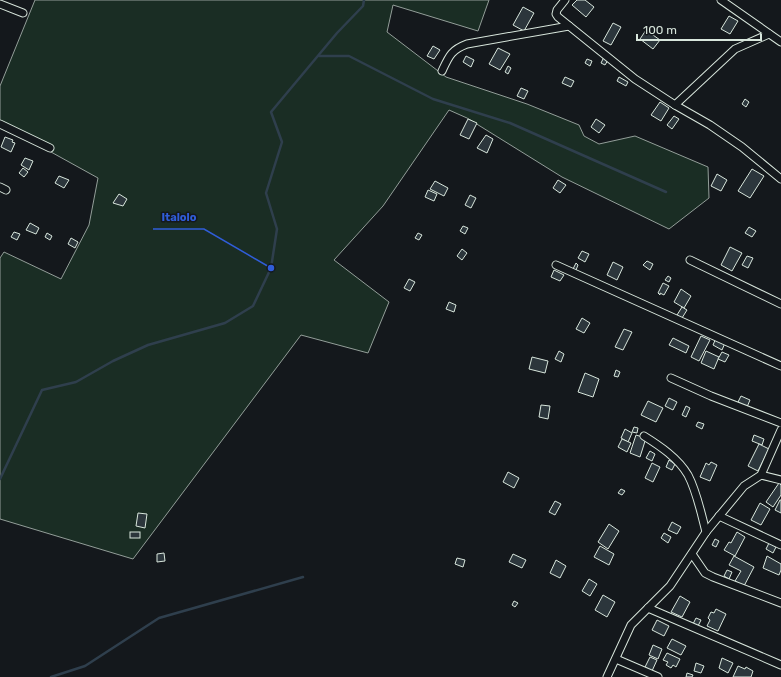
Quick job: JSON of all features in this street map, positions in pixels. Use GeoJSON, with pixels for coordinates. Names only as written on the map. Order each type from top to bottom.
{"type":"FeatureCollection","features":[{"type":"Feature","properties":{"kind":"street"},"geometry":{"type":"LineString","coordinates":[[565,0],[557,10],[556,14],[558,17],[635,79],[675,105],[710,125],[742,147],[781,179]]}},
{"type":"Feature","properties":{"kind":"street"},"geometry":{"type":"LineString","coordinates":[[721,0],[781,42]]}},
{"type":"Feature","properties":{"kind":"street"},"geometry":{"type":"LineString","coordinates":[[0,4],[23,13]]}},
{"type":"Feature","properties":{"kind":"street"},"geometry":{"type":"LineString","coordinates":[[442,71],[449,56],[456,48],[467,44],[569,26]]}},
{"type":"Feature","properties":{"kind":"street"},"geometry":{"type":"LineString","coordinates":[[675,105],[736,49],[769,34]]}},
{"type":"Feature","properties":{"kind":"street"},"geometry":{"type":"LineString","coordinates":[[0,124],[50,148]]}},
{"type":"Feature","properties":{"kind":"street"},"geometry":{"type":"LineString","coordinates":[[690,260],[781,304]]}},
{"type":"Feature","properties":{"kind":"street"},"geometry":{"type":"LineString","coordinates":[[556,265],[781,366]]}},
{"type":"Feature","properties":{"kind":"street"},"geometry":{"type":"LineString","coordinates":[[671,378],[711,396],[781,423]]}},
{"type":"Feature","properties":{"kind":"street"},"geometry":{"type":"LineString","coordinates":[[607,677],[631,625],[670,586],[706,532],[744,486],[761,475],[781,430]]}},
{"type":"Feature","properties":{"kind":"street"},"geometry":{"type":"LineString","coordinates":[[644,436],[677,460],[688,475],[695,492],[706,532]]}},
{"type":"Feature","properties":{"kind":"street"},"geometry":{"type":"LineString","coordinates":[[761,475],[781,480]]}},
{"type":"Feature","properties":{"kind":"street"},"geometry":{"type":"LineString","coordinates":[[719,516],[781,545]]}},
{"type":"Feature","properties":{"kind":"street"},"geometry":{"type":"LineString","coordinates":[[692,554],[705,572],[713,577],[781,603]]}},
{"type":"Feature","properties":{"kind":"street"},"geometry":{"type":"LineString","coordinates":[[648,608],[781,665]]}},
{"type":"Feature","properties":{"kind":"street"},"geometry":{"type":"LineString","coordinates":[[616,659],[658,677]]}},
{"type":"Feature","properties":{"kind":"green space"},"geometry":{"type":"Polygon","coordinates":[[[35,0],[489,0],[478,31],[393,5],[387,32],[446,77],[527,104],[579,125],[584,136],[599,144],[635,136],[708,167],[709,198],[669,229],[562,177],[467,118],[449,110],[383,206],[334,260],[389,302],[368,353],[301,335],[133,559],[0,519],[0,258],[4,252],[61,279],[89,225],[98,178],[13,131],[0,122],[0,86],[35,0]]]}},
{"type":"Feature","properties":{"kind":"building"},"geometry":{"type":"Polygon","coordinates":[[[577,0],[585,0],[594,7],[586,17],[572,5],[577,0]]]}},
{"type":"Feature","properties":{"kind":"building"},"geometry":{"type":"Polygon","coordinates":[[[523,7],[534,13],[524,31],[513,25],[523,7]]]}},
{"type":"Feature","properties":{"kind":"building"},"geometry":{"type":"Polygon","coordinates":[[[729,16],[738,21],[730,34],[721,29],[729,16]]]}},
{"type":"Feature","properties":{"kind":"building"},"geometry":{"type":"Polygon","coordinates":[[[613,23],[621,27],[611,45],[603,41],[613,23]]]}},
{"type":"Feature","properties":{"kind":"building"},"geometry":{"type":"Polygon","coordinates":[[[646,30],[660,40],[653,49],[640,39],[646,30]]]}},
{"type":"Feature","properties":{"kind":"building"},"geometry":{"type":"Polygon","coordinates":[[[433,46],[440,50],[434,59],[427,56],[433,46]]]}},
{"type":"Feature","properties":{"kind":"building"},"geometry":{"type":"Polygon","coordinates":[[[498,48],[510,54],[500,70],[489,64],[498,48]]]}},
{"type":"Feature","properties":{"kind":"building"},"geometry":{"type":"Polygon","coordinates":[[[466,56],[474,60],[471,67],[463,62],[466,56]]]}},
{"type":"Feature","properties":{"kind":"building"},"geometry":{"type":"Polygon","coordinates":[[[604,57],[608,60],[605,65],[601,63],[604,57]]]}},
{"type":"Feature","properties":{"kind":"building"},"geometry":{"type":"Polygon","coordinates":[[[587,59],[592,61],[590,66],[585,63],[587,59]]]}},
{"type":"Feature","properties":{"kind":"building"},"geometry":{"type":"Polygon","coordinates":[[[508,66],[511,68],[508,74],[505,72],[508,66]]]}},
{"type":"Feature","properties":{"kind":"building"},"geometry":{"type":"Polygon","coordinates":[[[565,77],[574,81],[571,87],[562,83],[565,77]]]}},
{"type":"Feature","properties":{"kind":"building"},"geometry":{"type":"Polygon","coordinates":[[[619,77],[628,82],[626,86],[617,81],[619,77]]]}},
{"type":"Feature","properties":{"kind":"building"},"geometry":{"type":"Polygon","coordinates":[[[521,88],[528,91],[524,99],[517,96],[521,88]]]}},
{"type":"Feature","properties":{"kind":"building"},"geometry":{"type":"Polygon","coordinates":[[[745,99],[749,102],[746,107],[742,104],[745,99]]]}},
{"type":"Feature","properties":{"kind":"building"},"geometry":{"type":"Polygon","coordinates":[[[660,102],[669,108],[661,121],[651,115],[660,102]]]}},
{"type":"Feature","properties":{"kind":"building"},"geometry":{"type":"Polygon","coordinates":[[[674,116],[679,119],[672,129],[667,125],[674,116]]]}},
{"type":"Feature","properties":{"kind":"building"},"geometry":{"type":"Polygon","coordinates":[[[468,119],[477,123],[469,139],[460,135],[468,119]]]}},
{"type":"Feature","properties":{"kind":"building"},"geometry":{"type":"Polygon","coordinates":[[[596,119],[605,125],[599,133],[591,127],[596,119]]]}},
{"type":"Feature","properties":{"kind":"building"},"geometry":{"type":"Polygon","coordinates":[[[486,135],[493,139],[487,153],[477,148],[486,135]]]}},
{"type":"Feature","properties":{"kind":"building"},"geometry":{"type":"Polygon","coordinates":[[[5,137],[13,140],[12,142],[15,143],[11,152],[1,147],[5,137]]]}},
{"type":"Feature","properties":{"kind":"building"},"geometry":{"type":"Polygon","coordinates":[[[25,158],[33,161],[29,170],[21,165],[25,158]]]}},
{"type":"Feature","properties":{"kind":"building"},"geometry":{"type":"Polygon","coordinates":[[[23,168],[28,172],[24,177],[19,173],[23,168]]]}},
{"type":"Feature","properties":{"kind":"building"},"geometry":{"type":"Polygon","coordinates":[[[752,169],[764,176],[750,198],[738,191],[752,169]]]}},
{"type":"Feature","properties":{"kind":"building"},"geometry":{"type":"Polygon","coordinates":[[[717,174],[727,180],[721,191],[711,186],[717,174]]]}},
{"type":"Feature","properties":{"kind":"building"},"geometry":{"type":"Polygon","coordinates":[[[59,176],[69,180],[64,188],[55,183],[59,176]]]}},
{"type":"Feature","properties":{"kind":"building"},"geometry":{"type":"Polygon","coordinates":[[[558,180],[566,185],[560,193],[553,188],[558,180]]]}},
{"type":"Feature","properties":{"kind":"building"},"geometry":{"type":"Polygon","coordinates":[[[435,181],[448,188],[444,196],[430,189],[435,181]]]}},
{"type":"Feature","properties":{"kind":"building"},"geometry":{"type":"Polygon","coordinates":[[[428,190],[437,194],[434,201],[425,197],[428,190]]]}},
{"type":"Feature","properties":{"kind":"building"},"geometry":{"type":"Polygon","coordinates":[[[119,194],[127,199],[123,206],[113,203],[119,194]]]}},
{"type":"Feature","properties":{"kind":"building"},"geometry":{"type":"Polygon","coordinates":[[[470,195],[476,198],[471,208],[465,205],[470,195]]]}},
{"type":"Feature","properties":{"kind":"building"},"geometry":{"type":"Polygon","coordinates":[[[30,223],[39,228],[36,234],[26,230],[30,223]]]}},
{"type":"Feature","properties":{"kind":"building"},"geometry":{"type":"Polygon","coordinates":[[[463,226],[468,228],[465,234],[460,231],[463,226]]]}},
{"type":"Feature","properties":{"kind":"building"},"geometry":{"type":"Polygon","coordinates":[[[749,227],[756,231],[752,237],[745,233],[749,227]]]}},
{"type":"Feature","properties":{"kind":"building"},"geometry":{"type":"Polygon","coordinates":[[[14,232],[20,234],[17,240],[11,237],[14,232]]]}},
{"type":"Feature","properties":{"kind":"building"},"geometry":{"type":"Polygon","coordinates":[[[47,233],[52,236],[50,240],[45,237],[47,233]]]}},
{"type":"Feature","properties":{"kind":"building"},"geometry":{"type":"Polygon","coordinates":[[[418,233],[422,235],[419,240],[415,238],[418,233]]]}},
{"type":"Feature","properties":{"kind":"building"},"geometry":{"type":"Polygon","coordinates":[[[71,238],[78,242],[75,248],[68,244],[71,238]]]}},
{"type":"Feature","properties":{"kind":"building"},"geometry":{"type":"Polygon","coordinates":[[[730,247],[742,253],[732,271],[721,265],[730,247]]]}},
{"type":"Feature","properties":{"kind":"building"},"geometry":{"type":"Polygon","coordinates":[[[462,249],[467,253],[462,260],[457,256],[462,249]]]}},
{"type":"Feature","properties":{"kind":"building"},"geometry":{"type":"Polygon","coordinates":[[[582,251],[589,254],[585,262],[578,258],[582,251]]]}},
{"type":"Feature","properties":{"kind":"building"},"geometry":{"type":"Polygon","coordinates":[[[747,256],[753,258],[748,268],[742,265],[747,256]]]}},
{"type":"Feature","properties":{"kind":"building"},"geometry":{"type":"Polygon","coordinates":[[[647,261],[653,264],[650,270],[643,265],[647,261]]]}},
{"type":"Feature","properties":{"kind":"building"},"geometry":{"type":"Polygon","coordinates":[[[613,262],[623,267],[617,280],[607,275],[613,262]]]}},
{"type":"Feature","properties":{"kind":"building"},"geometry":{"type":"Polygon","coordinates":[[[576,263],[578,265],[576,270],[573,269],[576,263]]]}},
{"type":"Feature","properties":{"kind":"building"},"geometry":{"type":"Polygon","coordinates":[[[554,270],[564,275],[560,281],[551,277],[554,270]]]}},
{"type":"Feature","properties":{"kind":"building"},"geometry":{"type":"Polygon","coordinates":[[[668,276],[671,278],[669,282],[665,280],[668,276]]]}},
{"type":"Feature","properties":{"kind":"building"},"geometry":{"type":"Polygon","coordinates":[[[409,279],[415,282],[410,291],[404,288],[409,279]]]}},
{"type":"Feature","properties":{"kind":"building"},"geometry":{"type":"Polygon","coordinates":[[[663,283],[669,286],[664,295],[660,293],[660,295],[658,293],[663,283]]]}},
{"type":"Feature","properties":{"kind":"building"},"geometry":{"type":"Polygon","coordinates":[[[681,289],[691,296],[684,308],[674,302],[681,289]]]}},
{"type":"Feature","properties":{"kind":"building"},"geometry":{"type":"Polygon","coordinates":[[[449,302],[456,305],[454,312],[446,309],[449,302]]]}},
{"type":"Feature","properties":{"kind":"building"},"geometry":{"type":"Polygon","coordinates":[[[682,307],[687,310],[682,318],[677,315],[682,307]]]}},
{"type":"Feature","properties":{"kind":"building"},"geometry":{"type":"Polygon","coordinates":[[[582,318],[590,323],[584,333],[576,329],[582,318]]]}},
{"type":"Feature","properties":{"kind":"building"},"geometry":{"type":"Polygon","coordinates":[[[624,329],[632,332],[623,350],[615,347],[624,329]]]}},
{"type":"Feature","properties":{"kind":"building"},"geometry":{"type":"Polygon","coordinates":[[[701,336],[710,340],[699,361],[691,357],[701,336]]]}},
{"type":"Feature","properties":{"kind":"building"},"geometry":{"type":"Polygon","coordinates":[[[673,338],[689,346],[686,353],[669,345],[673,338]]]}},
{"type":"Feature","properties":{"kind":"building"},"geometry":{"type":"Polygon","coordinates":[[[716,338],[725,343],[722,350],[713,345],[716,338]]]}},
{"type":"Feature","properties":{"kind":"building"},"geometry":{"type":"Polygon","coordinates":[[[559,351],[564,354],[561,362],[555,359],[559,351]]]}},
{"type":"Feature","properties":{"kind":"building"},"geometry":{"type":"Polygon","coordinates":[[[706,351],[719,357],[714,369],[701,363],[706,351]]]}},
{"type":"Feature","properties":{"kind":"building"},"geometry":{"type":"Polygon","coordinates":[[[722,352],[729,355],[725,362],[718,359],[722,352]]]}},
{"type":"Feature","properties":{"kind":"building"},"geometry":{"type":"Polygon","coordinates":[[[532,357],[548,361],[545,373],[529,369],[532,357]]]}},
{"type":"Feature","properties":{"kind":"building"},"geometry":{"type":"Polygon","coordinates":[[[616,370],[620,372],[618,377],[614,376],[616,370]]]}},
{"type":"Feature","properties":{"kind":"building"},"geometry":{"type":"Polygon","coordinates":[[[585,373],[599,379],[593,397],[578,392],[585,373]]]}},
{"type":"Feature","properties":{"kind":"building"},"geometry":{"type":"Polygon","coordinates":[[[741,396],[750,400],[747,407],[738,402],[741,396]]]}},
{"type":"Feature","properties":{"kind":"building"},"geometry":{"type":"Polygon","coordinates":[[[669,398],[677,402],[673,410],[665,406],[669,398]]]}},
{"type":"Feature","properties":{"kind":"building"},"geometry":{"type":"Polygon","coordinates":[[[648,401],[663,408],[656,422],[641,415],[648,401]]]}},
{"type":"Feature","properties":{"kind":"building"},"geometry":{"type":"Polygon","coordinates":[[[541,405],[550,406],[548,419],[539,417],[541,405]]]}},
{"type":"Feature","properties":{"kind":"building"},"geometry":{"type":"Polygon","coordinates":[[[686,406],[690,408],[686,417],[682,415],[686,406]]]}},
{"type":"Feature","properties":{"kind":"building"},"geometry":{"type":"Polygon","coordinates":[[[698,422],[704,424],[702,429],[696,426],[698,422]]]}},
{"type":"Feature","properties":{"kind":"building"},"geometry":{"type":"Polygon","coordinates":[[[634,427],[638,428],[637,433],[632,432],[634,427]]]}},
{"type":"Feature","properties":{"kind":"building"},"geometry":{"type":"Polygon","coordinates":[[[625,429],[632,433],[628,442],[621,438],[625,429]]]}},
{"type":"Feature","properties":{"kind":"building"},"geometry":{"type":"Polygon","coordinates":[[[636,435],[646,438],[640,457],[630,453],[636,435]]]}},
{"type":"Feature","properties":{"kind":"building"},"geometry":{"type":"Polygon","coordinates":[[[754,435],[764,439],[762,445],[752,441],[754,435]]]}},
{"type":"Feature","properties":{"kind":"building"},"geometry":{"type":"Polygon","coordinates":[[[622,439],[631,443],[627,452],[618,447],[622,439]]]}},
{"type":"Feature","properties":{"kind":"building"},"geometry":{"type":"Polygon","coordinates":[[[759,444],[769,449],[758,471],[748,466],[759,444]]]}},
{"type":"Feature","properties":{"kind":"building"},"geometry":{"type":"Polygon","coordinates":[[[650,451],[655,454],[652,461],[646,458],[650,451]]]}},
{"type":"Feature","properties":{"kind":"building"},"geometry":{"type":"Polygon","coordinates":[[[669,460],[675,464],[672,470],[666,467],[669,460]]]}},
{"type":"Feature","properties":{"kind":"building"},"geometry":{"type":"Polygon","coordinates":[[[711,462],[717,465],[710,481],[700,477],[706,463],[709,465],[711,462]]]}},
{"type":"Feature","properties":{"kind":"building"},"geometry":{"type":"Polygon","coordinates":[[[652,463],[660,467],[653,482],[645,478],[652,463]]]}},
{"type":"Feature","properties":{"kind":"building"},"geometry":{"type":"Polygon","coordinates":[[[508,472],[519,478],[514,488],[503,482],[508,472]]]}},
{"type":"Feature","properties":{"kind":"building"},"geometry":{"type":"Polygon","coordinates":[[[779,483],[781,485],[781,495],[773,507],[766,502],[779,483]]]}},
{"type":"Feature","properties":{"kind":"building"},"geometry":{"type":"Polygon","coordinates":[[[621,489],[625,491],[622,495],[618,493],[621,489]]]}},
{"type":"Feature","properties":{"kind":"building"},"geometry":{"type":"Polygon","coordinates":[[[781,500],[781,513],[775,510],[781,500]]]}},
{"type":"Feature","properties":{"kind":"building"},"geometry":{"type":"Polygon","coordinates":[[[555,501],[561,504],[555,515],[549,512],[555,501]]]}},
{"type":"Feature","properties":{"kind":"building"},"geometry":{"type":"Polygon","coordinates":[[[760,503],[770,509],[761,525],[751,520],[760,503]]]}},
{"type":"Feature","properties":{"kind":"building"},"geometry":{"type":"Polygon","coordinates":[[[138,513],[147,514],[145,528],[136,526],[138,513]]]}},
{"type":"Feature","properties":{"kind":"building"},"geometry":{"type":"Polygon","coordinates":[[[672,522],[681,527],[677,534],[668,530],[672,522]]]}},
{"type":"Feature","properties":{"kind":"building"},"geometry":{"type":"Polygon","coordinates":[[[609,524],[619,531],[608,549],[598,542],[609,524]]]}},
{"type":"Feature","properties":{"kind":"building"},"geometry":{"type":"Polygon","coordinates":[[[130,532],[140,532],[140,538],[130,538],[130,532]]]}},
{"type":"Feature","properties":{"kind":"building"},"geometry":{"type":"Polygon","coordinates":[[[737,532],[745,537],[735,556],[724,550],[729,542],[731,543],[737,532]]]}},
{"type":"Feature","properties":{"kind":"building"},"geometry":{"type":"Polygon","coordinates":[[[664,533],[671,537],[668,543],[661,538],[664,533]]]}},
{"type":"Feature","properties":{"kind":"building"},"geometry":{"type":"Polygon","coordinates":[[[715,539],[719,541],[716,547],[712,545],[715,539]]]}},
{"type":"Feature","properties":{"kind":"building"},"geometry":{"type":"Polygon","coordinates":[[[769,543],[776,547],[773,553],[766,549],[769,543]]]}},
{"type":"Feature","properties":{"kind":"building"},"geometry":{"type":"Polygon","coordinates":[[[600,546],[614,554],[609,565],[594,557],[600,546]]]}},
{"type":"Feature","properties":{"kind":"building"},"geometry":{"type":"Polygon","coordinates":[[[164,553],[165,561],[157,562],[157,554],[164,553]]]}},
{"type":"Feature","properties":{"kind":"building"},"geometry":{"type":"Polygon","coordinates":[[[513,554],[526,560],[522,568],[509,562],[513,554]]]}},
{"type":"Feature","properties":{"kind":"building"},"geometry":{"type":"Polygon","coordinates":[[[734,556],[754,567],[744,586],[735,581],[741,571],[729,565],[734,556]]]}},
{"type":"Feature","properties":{"kind":"building"},"geometry":{"type":"Polygon","coordinates":[[[767,556],[781,564],[779,575],[763,568],[767,556]]]}},
{"type":"Feature","properties":{"kind":"building"},"geometry":{"type":"Polygon","coordinates":[[[457,558],[465,560],[463,567],[455,564],[457,558]]]}},
{"type":"Feature","properties":{"kind":"building"},"geometry":{"type":"Polygon","coordinates":[[[556,560],[566,566],[560,578],[550,573],[556,560]]]}},
{"type":"Feature","properties":{"kind":"building"},"geometry":{"type":"Polygon","coordinates":[[[727,570],[732,572],[729,579],[724,576],[727,570]]]}},
{"type":"Feature","properties":{"kind":"building"},"geometry":{"type":"Polygon","coordinates":[[[589,579],[597,584],[590,596],[582,591],[589,579]]]}},
{"type":"Feature","properties":{"kind":"building"},"geometry":{"type":"Polygon","coordinates":[[[603,595],[615,602],[607,617],[595,610],[603,595]]]}},
{"type":"Feature","properties":{"kind":"building"},"geometry":{"type":"Polygon","coordinates":[[[680,596],[690,602],[682,617],[671,612],[680,596]]]}},
{"type":"Feature","properties":{"kind":"building"},"geometry":{"type":"Polygon","coordinates":[[[514,601],[518,603],[515,607],[512,605],[514,601]]]}},
{"type":"Feature","properties":{"kind":"building"},"geometry":{"type":"Polygon","coordinates":[[[716,609],[726,614],[718,631],[707,626],[710,620],[708,618],[711,612],[714,613],[716,609]]]}},
{"type":"Feature","properties":{"kind":"building"},"geometry":{"type":"Polygon","coordinates":[[[696,618],[701,620],[698,626],[693,624],[696,618]]]}},
{"type":"Feature","properties":{"kind":"building"},"geometry":{"type":"Polygon","coordinates":[[[657,620],[669,626],[664,636],[652,630],[657,620]]]}},
{"type":"Feature","properties":{"kind":"building"},"geometry":{"type":"Polygon","coordinates":[[[672,639],[686,646],[681,655],[667,648],[672,639]]]}},
{"type":"Feature","properties":{"kind":"building"},"geometry":{"type":"Polygon","coordinates":[[[653,645],[662,649],[658,659],[649,655],[653,645]]]}},
{"type":"Feature","properties":{"kind":"building"},"geometry":{"type":"Polygon","coordinates":[[[667,653],[680,659],[676,667],[673,665],[671,668],[666,665],[668,662],[663,660],[667,653]]]}},
{"type":"Feature","properties":{"kind":"building"},"geometry":{"type":"Polygon","coordinates":[[[650,657],[657,660],[652,671],[645,667],[650,657]]]}},
{"type":"Feature","properties":{"kind":"building"},"geometry":{"type":"Polygon","coordinates":[[[722,658],[733,663],[728,673],[719,668],[722,658]]]}},
{"type":"Feature","properties":{"kind":"building"},"geometry":{"type":"Polygon","coordinates":[[[696,663],[704,666],[701,673],[694,671],[696,663]]]}},
{"type":"Feature","properties":{"kind":"building"},"geometry":{"type":"Polygon","coordinates":[[[738,666],[745,669],[746,667],[753,671],[751,677],[733,677],[738,666]]]}},
{"type":"Feature","properties":{"kind":"building"},"geometry":{"type":"Polygon","coordinates":[[[687,673],[693,675],[692,677],[686,677],[687,673]]]}},
{"type":"Feature","properties":{"kind":"waterway"},"geometry":{"type":"LineString","coordinates":[[0,479],[42,390],[76,382],[113,361],[148,345],[225,323],[253,306],[271,268],[277,229],[266,193],[282,142],[271,112],[337,33],[363,6],[364,0]]}},
{"type":"Feature","properties":{"kind":"waterway"},"geometry":{"type":"LineString","coordinates":[[319,56],[349,56],[433,99],[510,123],[666,192]]}},
{"type":"Feature","properties":{"kind":"waterway"},"geometry":{"type":"LineString","coordinates":[[51,677],[85,666],[159,618],[303,577]]}},
{"type":"Feature","properties":{"kind":"place","name":"Italolo"},"geometry":{"type":"Point","coordinates":[271,268]}}]}
